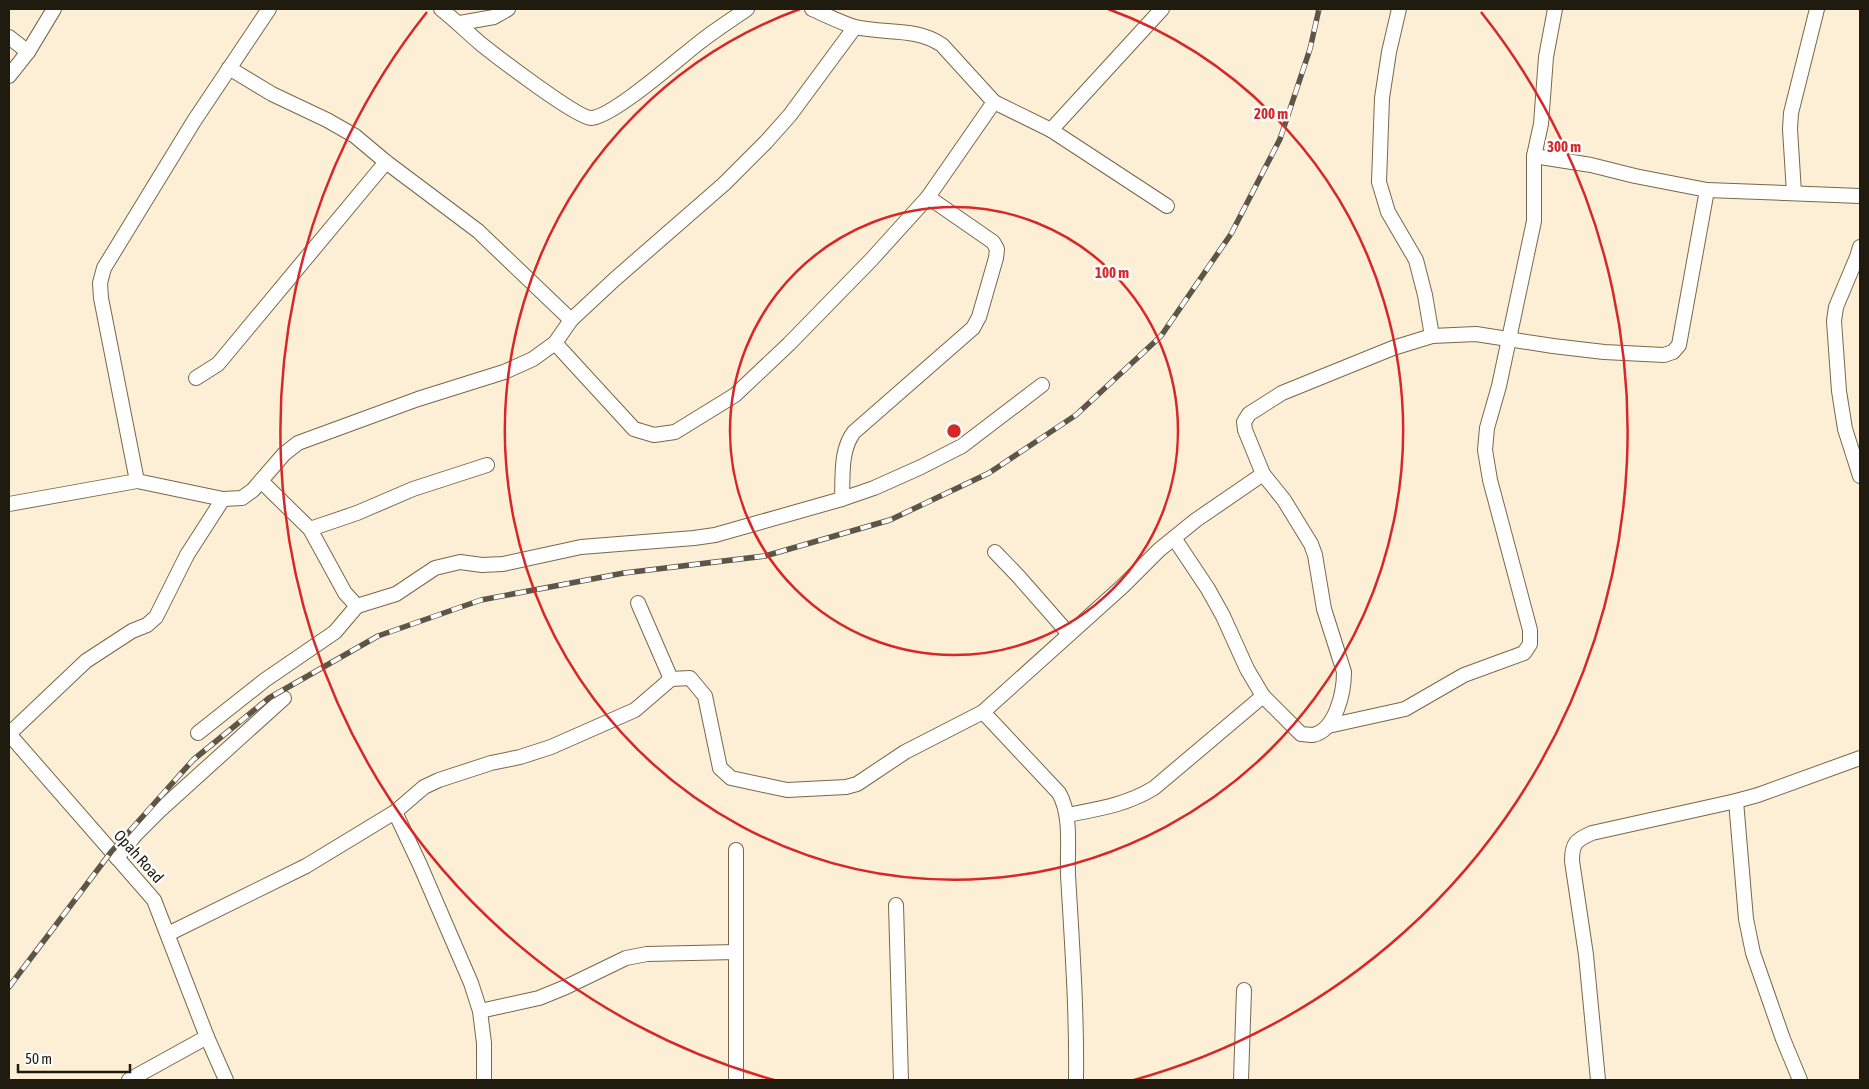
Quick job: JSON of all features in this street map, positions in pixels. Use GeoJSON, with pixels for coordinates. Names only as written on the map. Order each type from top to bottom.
{"type":"FeatureCollection","features":[{"type":"Feature","properties":{"kind":"street"},"geometry":{"type":"LineString","coordinates":[[9,76],[28,52],[54,9]]}},
{"type":"Feature","properties":{"kind":"street"},"geometry":{"type":"LineString","coordinates":[[137,480],[102,298],[100,283],[104,268],[194,121],[269,9]]}},
{"type":"Feature","properties":{"kind":"street"},"geometry":{"type":"LineString","coordinates":[[441,9],[460,23],[480,43],[548,93],[569,108],[590,118],[605,115],[648,84],[701,41],[747,9]]}},
{"type":"Feature","properties":{"kind":"street"},"geometry":{"type":"LineString","coordinates":[[460,23],[494,17],[508,9]]}},
{"type":"Feature","properties":{"kind":"street"},"geometry":{"type":"LineString","coordinates":[[812,9],[855,26],[920,34],[932,38],[942,46],[994,102],[1052,130],[1168,206]]}},
{"type":"Feature","properties":{"kind":"street"},"geometry":{"type":"LineString","coordinates":[[1399,9],[1389,52],[1382,98],[1379,182],[1388,212],[1416,260],[1425,294],[1432,336]]}},
{"type":"Feature","properties":{"kind":"street"},"geometry":{"type":"LineString","coordinates":[[1174,538],[1208,589],[1223,616],[1247,670],[1263,696],[1301,734],[1313,735],[1328,726],[1405,709],[1464,675],[1524,653],[1530,644],[1530,630],[1490,480],[1485,450],[1487,428],[1499,386],[1534,220],[1534,156],[1541,124],[1546,57],[1555,9]]}},
{"type":"Feature","properties":{"kind":"street"},"geometry":{"type":"LineString","coordinates":[[1794,193],[1790,129],[1791,113],[1817,9]]}},
{"type":"Feature","properties":{"kind":"street"},"geometry":{"type":"LineString","coordinates":[[1052,130],[1158,10]]}},
{"type":"Feature","properties":{"kind":"street"},"geometry":{"type":"LineString","coordinates":[[9,504],[137,480],[222,499],[242,498],[253,490],[284,454],[298,443],[418,399],[504,372],[533,359],[555,343],[571,320],[724,184],[766,142],[790,116],[855,26]]}},
{"type":"Feature","properties":{"kind":"street"},"geometry":{"type":"LineString","coordinates":[[9,37],[28,52]]}},
{"type":"Feature","properties":{"kind":"street"},"geometry":{"type":"LineString","coordinates":[[229,68],[272,94],[327,120],[355,136],[386,162],[478,231],[571,320]]}},
{"type":"Feature","properties":{"kind":"street"},"geometry":{"type":"LineString","coordinates":[[555,343],[634,429],[654,435],[675,432],[736,395],[871,260],[928,197],[994,102]]}},
{"type":"Feature","properties":{"kind":"street"},"geometry":{"type":"LineString","coordinates":[[1534,156],[1591,165],[1707,190],[1860,196]]}},
{"type":"Feature","properties":{"kind":"street"},"geometry":{"type":"LineString","coordinates":[[196,378],[218,364],[386,162]]}},
{"type":"Feature","properties":{"kind":"street"},"geometry":{"type":"LineString","coordinates":[[1328,726],[1342,694],[1344,672],[1324,609],[1315,556],[1284,500],[1263,474],[1245,430],[1244,422],[1248,414],[1282,393],[1393,348],[1432,336],[1476,334],[1604,352],[1664,355],[1673,352],[1679,345],[1707,190]]}},
{"type":"Feature","properties":{"kind":"street"},"geometry":{"type":"LineString","coordinates":[[842,499],[845,449],[848,440],[854,432],[973,328],[979,317],[996,258],[997,250],[993,242],[928,197]]}},
{"type":"Feature","properties":{"kind":"street"},"geometry":{"type":"LineString","coordinates":[[1860,247],[1836,307],[1834,320],[1839,390],[1845,429],[1860,476]]}},
{"type":"Feature","properties":{"kind":"street"},"geometry":{"type":"LineString","coordinates":[[198,734],[265,680],[334,632],[357,606],[396,594],[435,568],[460,562],[482,565],[503,564],[581,547],[694,538],[716,534],[842,499],[874,488],[962,446],[1042,385]]}},
{"type":"Feature","properties":{"kind":"street"},"geometry":{"type":"LineString","coordinates":[[310,529],[413,489],[487,465]]}},
{"type":"Feature","properties":{"kind":"street"},"geometry":{"type":"LineString","coordinates":[[168,934],[306,866],[395,812],[424,787],[439,780],[491,763],[520,757],[551,747],[635,710],[671,679],[690,678],[705,696],[720,768],[730,778],[787,790],[846,788],[857,784],[905,752],[982,712],[1174,538],[1263,474]]}},
{"type":"Feature","properties":{"kind":"street"},"geometry":{"type":"LineString","coordinates":[[261,481],[310,529],[345,593],[357,606]]}},
{"type":"Feature","properties":{"kind":"street"},"geometry":{"type":"LineString","coordinates":[[9,734],[86,661],[132,632],[147,625],[156,617],[187,555],[222,499]]}},
{"type":"Feature","properties":{"kind":"street"},"geometry":{"type":"LineString","coordinates":[[994,552],[1020,577],[1069,634]]}},
{"type":"Feature","properties":{"kind":"street"},"geometry":{"type":"LineString","coordinates":[[638,603],[671,679]]}},
{"type":"Feature","properties":{"kind":"street"},"geometry":{"type":"LineString","coordinates":[[1066,815],[1119,805],[1138,798],[1154,788],[1263,696]]}},
{"type":"Feature","properties":{"kind":"street"},"geometry":{"type":"LineString","coordinates":[[117,858],[136,834],[159,811],[284,698]]}},
{"type":"Feature","properties":{"kind":"street"},"geometry":{"type":"LineString","coordinates":[[982,712],[1059,793],[1064,802],[1076,1022],[1076,1080]]}},
{"type":"Feature","properties":{"kind":"street","name":"Opah Road"},"geometry":{"type":"LineString","coordinates":[[9,734],[154,900],[207,1037],[226,1080]]}},
{"type":"Feature","properties":{"kind":"street"},"geometry":{"type":"LineString","coordinates":[[1598,1080],[1586,955],[1572,861],[1572,848],[1580,839],[1592,833],[1758,795],[1860,758]]}},
{"type":"Feature","properties":{"kind":"street"},"geometry":{"type":"LineString","coordinates":[[1736,801],[1746,919],[1753,953],[1783,1039],[1800,1080]]}},
{"type":"Feature","properties":{"kind":"street"},"geometry":{"type":"LineString","coordinates":[[395,812],[420,864],[471,983],[480,1011],[484,1043],[484,1080]]}},
{"type":"Feature","properties":{"kind":"street"},"geometry":{"type":"LineString","coordinates":[[736,850],[736,1080]]}},
{"type":"Feature","properties":{"kind":"street"},"geometry":{"type":"LineString","coordinates":[[896,905],[901,1080]]}},
{"type":"Feature","properties":{"kind":"street"},"geometry":{"type":"LineString","coordinates":[[480,1011],[539,998],[626,958],[648,954],[736,952]]}},
{"type":"Feature","properties":{"kind":"street"},"geometry":{"type":"LineString","coordinates":[[1241,1080],[1244,990]]}},
{"type":"Feature","properties":{"kind":"street"},"geometry":{"type":"LineString","coordinates":[[129,1080],[207,1037]]}},
{"type":"Feature","properties":{"kind":"railway"},"geometry":{"type":"LineString","coordinates":[[9,987],[111,852],[193,760],[269,698],[378,636],[481,600],[624,573],[765,556],[890,520],[989,473],[1076,415],[1161,336],[1231,234],[1280,139],[1310,49],[1319,9]]}}]}
